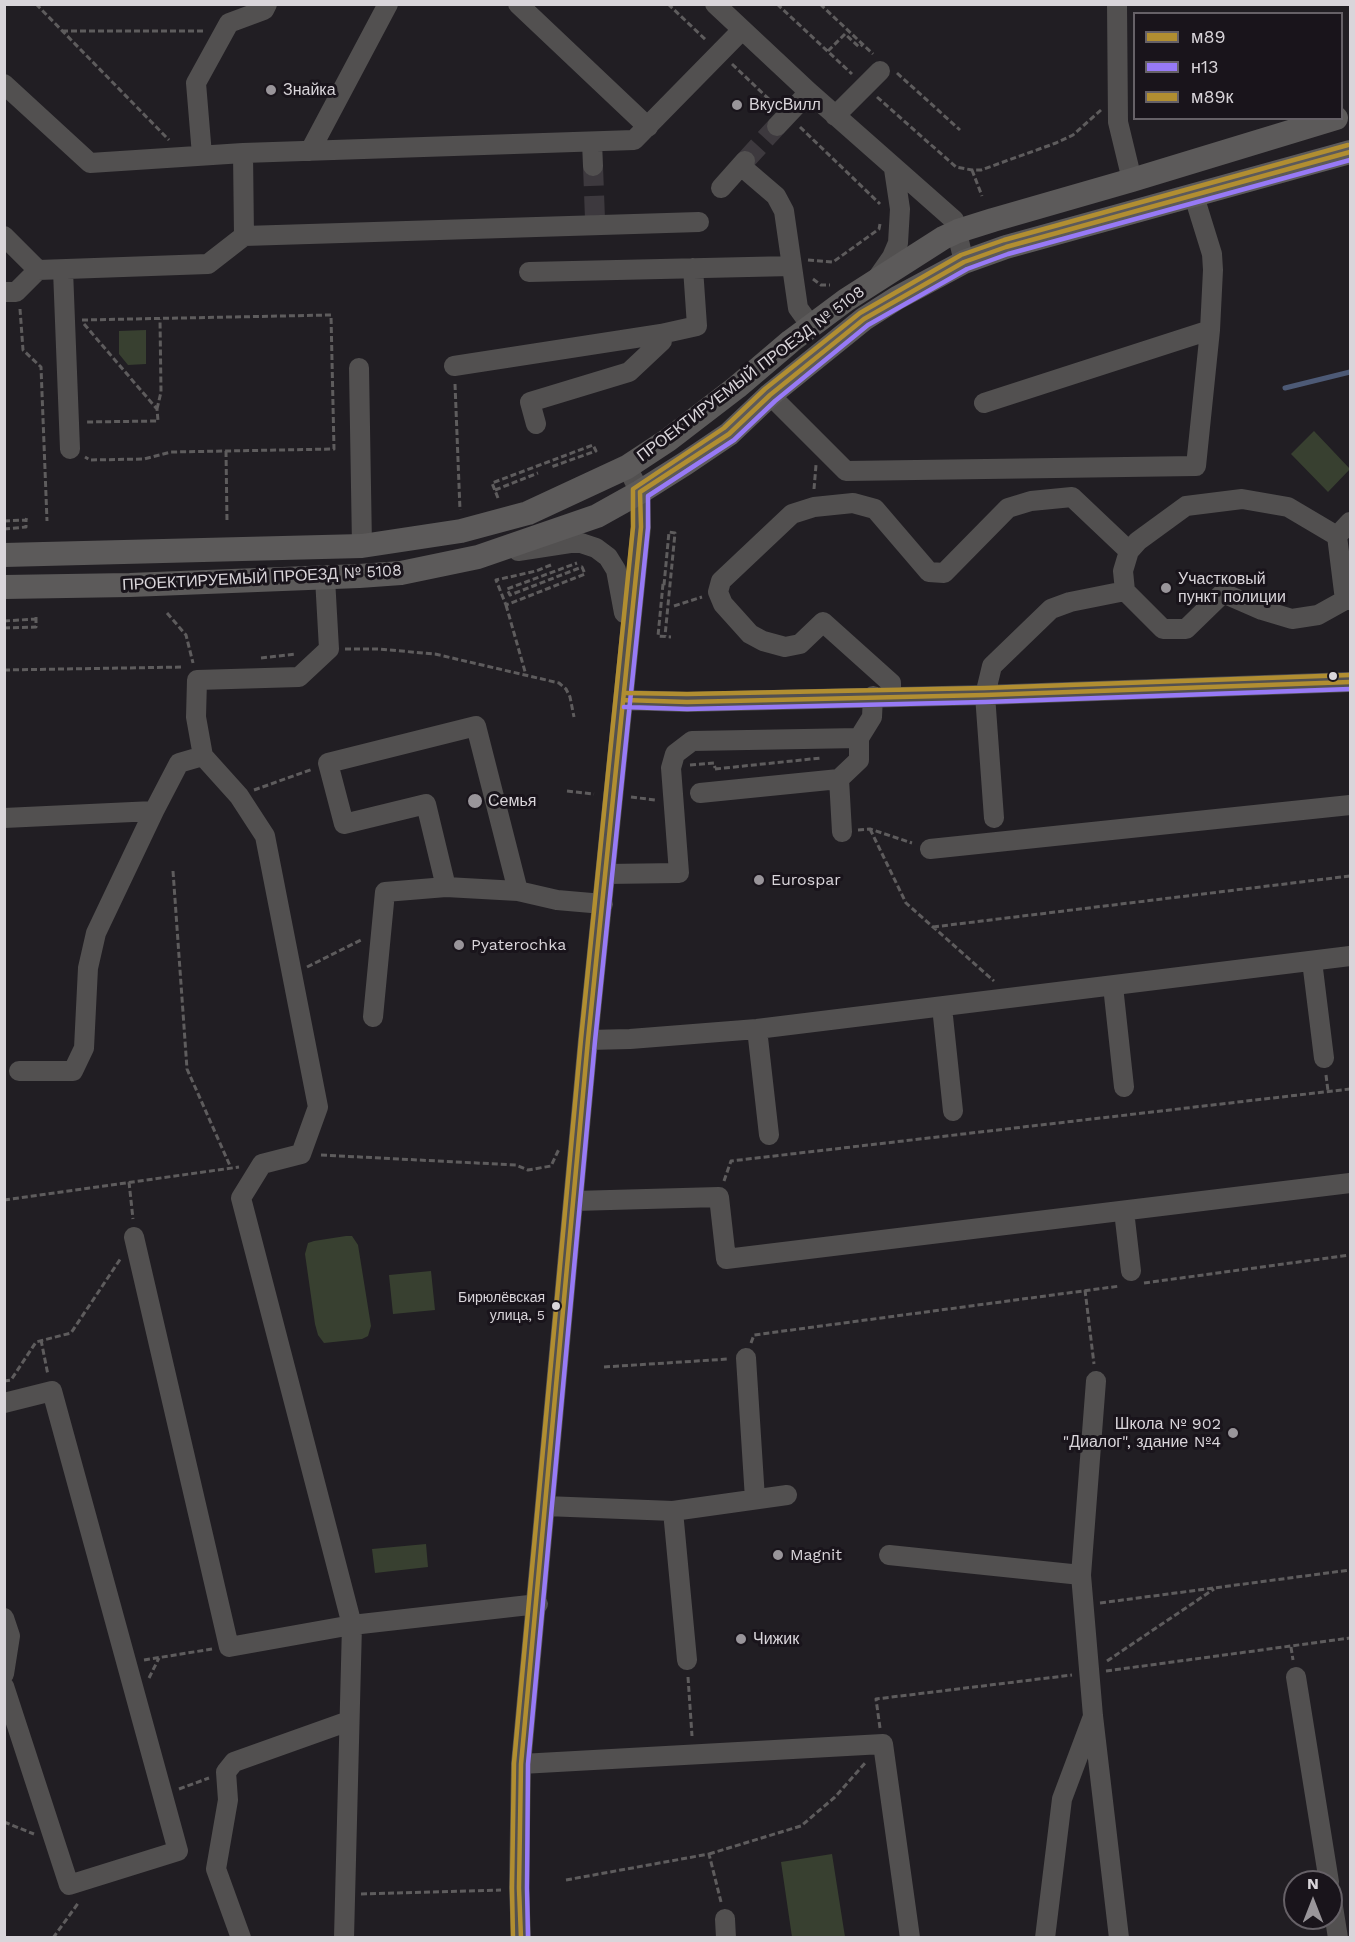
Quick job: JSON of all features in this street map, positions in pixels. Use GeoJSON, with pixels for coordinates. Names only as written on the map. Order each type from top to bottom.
{"type":"FeatureCollection","features":[{"type":"Feature","properties":{"kind":"main road","name":"ПРОЕКТИРУЕМЫЙ ПРОЕЗД № 5108"},"geometry":{"type":"LineString","coordinates":[[4,555],[362,546],[461,531],[528,513],[627,467],[668,440],[811,326],[875,281],[958,231],[1329,120]]}},
{"type":"Feature","properties":{"kind":"main road","name":"ПРОЕКТИРУЕМЫЙ ПРОЕЗД № 5108"},"geometry":{"type":"LineString","coordinates":[[4,587],[325,578],[402,573],[478,557],[597,516],[640,492],[729,434],[770,394],[864,319],[897,298],[964,262],[1006,247],[1350,153]]}},
{"type":"Feature","properties":{"kind":"street"},"geometry":{"type":"LineString","coordinates":[[193,156],[196,84],[229,23],[264,10],[267,4]]}},
{"type":"Feature","properties":{"kind":"street"},"geometry":{"type":"LineString","coordinates":[[310,151],[388,4]]}},
{"type":"Feature","properties":{"kind":"street"},"geometry":{"type":"LineString","coordinates":[[518,4],[648,127]]}},
{"type":"Feature","properties":{"kind":"street"},"geometry":{"type":"LineString","coordinates":[[715,4],[835,116],[954,220],[964,262]]}},
{"type":"Feature","properties":{"kind":"street"},"geometry":{"type":"LineString","coordinates":[[1117,4],[1118,122],[1132,180]]}},
{"type":"Feature","properties":{"kind":"street"},"geometry":{"type":"LineString","coordinates":[[4,84],[90,163],[243,153],[634,140],[742,30]]}},
{"type":"Feature","properties":{"kind":"street"},"geometry":{"type":"LineString","coordinates":[[835,116],[866,87],[883,66]]}},
{"type":"Feature","properties":{"kind":"street"},"geometry":{"type":"LineString","coordinates":[[782,121],[809,92]]}},
{"type":"Feature","properties":{"kind":"street"},"geometry":{"type":"LineString","coordinates":[[592,142],[593,166]]}},
{"type":"Feature","properties":{"kind":"street"},"geometry":{"type":"LineString","coordinates":[[243,153],[244,236]]}},
{"type":"Feature","properties":{"kind":"street"},"geometry":{"type":"LineString","coordinates":[[721,188],[743,163],[776,196],[784,211],[799,263],[798,308],[811,326]]}},
{"type":"Feature","properties":{"kind":"street"},"geometry":{"type":"LineString","coordinates":[[875,281],[892,257],[898,243],[900,209],[894,169]]}},
{"type":"Feature","properties":{"kind":"street"},"geometry":{"type":"LineString","coordinates":[[770,394],[846,471],[1196,466],[1210,330],[1206,270],[1212,254],[1194,196]]}},
{"type":"Feature","properties":{"kind":"street"},"geometry":{"type":"LineString","coordinates":[[4,292],[16,292],[38,270],[208,264],[244,236],[595,222],[699,222]]}},
{"type":"Feature","properties":{"kind":"street"},"geometry":{"type":"LineString","coordinates":[[4,236],[38,270]]}},
{"type":"Feature","properties":{"kind":"street"},"geometry":{"type":"LineString","coordinates":[[529,272],[799,263]]}},
{"type":"Feature","properties":{"kind":"street"},"geometry":{"type":"LineString","coordinates":[[454,366],[697,327],[693,268]]}},
{"type":"Feature","properties":{"kind":"street"},"geometry":{"type":"LineString","coordinates":[[63,270],[73,321],[70,448]]}},
{"type":"Feature","properties":{"kind":"street"},"geometry":{"type":"LineString","coordinates":[[984,403],[1210,330]]}},
{"type":"Feature","properties":{"kind":"street"},"geometry":{"type":"LineString","coordinates":[[536,424],[530,402],[629,372],[662,341],[661,334]]}},
{"type":"Feature","properties":{"kind":"street"},"geometry":{"type":"LineString","coordinates":[[359,368],[362,546]]}},
{"type":"Feature","properties":{"kind":"street"},"geometry":{"type":"LineString","coordinates":[[521,1938],[519,1888],[521,1764],[538,1604],[588,1040],[641,527],[640,492],[627,467]]}},
{"type":"Feature","properties":{"kind":"street"},"geometry":{"type":"LineString","coordinates":[[709,792],[839,779],[859,760],[859,738],[891,683],[824,622],[800,644],[785,647],[763,641],[750,633],[723,604],[718,592],[721,581],[792,514],[813,507],[853,503],[875,509],[929,572],[944,573],[1008,508],[1031,501],[1072,497],[1129,551]]}},
{"type":"Feature","properties":{"kind":"street"},"geometry":{"type":"LineString","coordinates":[[1242,499],[1288,507],[1344,529],[1348,600],[1318,615],[1293,619],[1262,610],[1223,593],[1186,629],[1163,629],[1125,591],[1123,571],[1129,551],[1138,541],[1186,506],[1242,499]]}},
{"type":"Feature","properties":{"kind":"street"},"geometry":{"type":"LineString","coordinates":[[478,557],[570,543],[589,545],[602,552],[613,563],[619,578],[629,646]]}},
{"type":"Feature","properties":{"kind":"street"},"geometry":{"type":"LineString","coordinates":[[325,578],[329,649],[298,677],[197,680],[196,717],[203,756],[239,796],[265,836],[318,1107],[301,1154],[262,1164],[241,1198],[352,1625],[344,1938]]}},
{"type":"Feature","properties":{"kind":"street"},"geometry":{"type":"LineString","coordinates":[[994,818],[985,695],[992,666],[1050,609],[1070,602],[1125,591]]}},
{"type":"Feature","properties":{"kind":"street"},"geometry":{"type":"LineString","coordinates":[[624,700],[687,702],[985,695],[1350,682]]}},
{"type":"Feature","properties":{"kind":"street"},"geometry":{"type":"LineString","coordinates":[[446,887],[426,804],[344,825],[328,763],[476,726],[518,891]]}},
{"type":"Feature","properties":{"kind":"street"},"geometry":{"type":"LineString","coordinates":[[606,874],[679,873],[671,768],[675,754],[692,741],[859,738]]}},
{"type":"Feature","properties":{"kind":"street"},"geometry":{"type":"LineString","coordinates":[[19,1071],[73,1071],[84,1048],[88,968],[96,933],[179,763],[203,756]]}},
{"type":"Feature","properties":{"kind":"street"},"geometry":{"type":"LineString","coordinates":[[839,779],[842,832]]}},
{"type":"Feature","properties":{"kind":"street"},"geometry":{"type":"LineString","coordinates":[[930,849],[1350,805]]}},
{"type":"Feature","properties":{"kind":"street"},"geometry":{"type":"LineString","coordinates":[[4,818],[154,811]]}},
{"type":"Feature","properties":{"kind":"street"},"geometry":{"type":"LineString","coordinates":[[374,1017],[385,892],[446,887],[518,891],[557,900],[603,904]]}},
{"type":"Feature","properties":{"kind":"street"},"geometry":{"type":"LineString","coordinates":[[588,1040],[757,1029],[1350,956]]}},
{"type":"Feature","properties":{"kind":"street"},"geometry":{"type":"LineString","coordinates":[[1312,961],[1324,1058]]}},
{"type":"Feature","properties":{"kind":"street"},"geometry":{"type":"LineString","coordinates":[[1113,986],[1124,1087]]}},
{"type":"Feature","properties":{"kind":"street"},"geometry":{"type":"LineString","coordinates":[[942,1007],[953,1111]]}},
{"type":"Feature","properties":{"kind":"street"},"geometry":{"type":"LineString","coordinates":[[757,1029],[769,1135]]}},
{"type":"Feature","properties":{"kind":"street"},"geometry":{"type":"LineString","coordinates":[[574,1201],[719,1197],[726,1259],[1350,1183]]}},
{"type":"Feature","properties":{"kind":"street"},"geometry":{"type":"LineString","coordinates":[[1124,1211],[1132,1280]]}},
{"type":"Feature","properties":{"kind":"street"},"geometry":{"type":"LineString","coordinates":[[134,1237],[230,1647],[352,1625],[538,1604]]}},
{"type":"Feature","properties":{"kind":"street"},"geometry":{"type":"LineString","coordinates":[[746,1358],[755,1499]]}},
{"type":"Feature","properties":{"kind":"street"},"geometry":{"type":"LineString","coordinates":[[1096,1380],[1081,1575],[1088,1674],[1119,1938]]}},
{"type":"Feature","properties":{"kind":"street"},"geometry":{"type":"LineString","coordinates":[[4,1402],[52,1391],[178,1851],[69,1885],[4,1686]]}},
{"type":"Feature","properties":{"kind":"street"},"geometry":{"type":"LineString","coordinates":[[545,1506],[673,1511],[787,1495]]}},
{"type":"Feature","properties":{"kind":"street"},"geometry":{"type":"LineString","coordinates":[[673,1511],[687,1660]]}},
{"type":"Feature","properties":{"kind":"street"},"geometry":{"type":"LineString","coordinates":[[889,1555],[1081,1575]]}},
{"type":"Feature","properties":{"kind":"street"},"geometry":{"type":"LineString","coordinates":[[4,1618],[10,1635],[4,1674]]}},
{"type":"Feature","properties":{"kind":"street"},"geometry":{"type":"LineString","coordinates":[[1296,1677],[1327,1870]]}},
{"type":"Feature","properties":{"kind":"street"},"geometry":{"type":"LineString","coordinates":[[1046,1938],[1062,1799],[1093,1716]]}},
{"type":"Feature","properties":{"kind":"street"},"geometry":{"type":"LineString","coordinates":[[241,1938],[216,1869],[228,1800],[226,1772],[234,1762],[349,1721]]}},
{"type":"Feature","properties":{"kind":"street"},"geometry":{"type":"LineString","coordinates":[[521,1764],[882,1744],[910,1938]]}},
{"type":"Feature","properties":{"kind":"path"},"geometry":{"type":"LineString","coordinates":[[36,4],[193,156]]}},
{"type":"Feature","properties":{"kind":"path"},"geometry":{"type":"LineString","coordinates":[[777,4],[956,167],[981,170],[1056,143],[1073,135],[1107,104]]}},
{"type":"Feature","properties":{"kind":"path"},"geometry":{"type":"LineString","coordinates":[[820,4],[883,66],[960,130]]}},
{"type":"Feature","properties":{"kind":"path"},"geometry":{"type":"LineString","coordinates":[[62,31],[225,31]]}},
{"type":"Feature","properties":{"kind":"path"},"geometry":{"type":"LineString","coordinates":[[828,51],[845,34],[859,47],[862,45]]}},
{"type":"Feature","properties":{"kind":"path"},"geometry":{"type":"LineString","coordinates":[[782,121],[854,177],[880,203],[883,210]]}},
{"type":"Feature","properties":{"kind":"path"},"geometry":{"type":"LineString","coordinates":[[972,170],[982,196]]}},
{"type":"Feature","properties":{"kind":"path"},"geometry":{"type":"LineString","coordinates":[[799,263],[833,262],[879,229],[883,216]]}},
{"type":"Feature","properties":{"kind":"path"},"geometry":{"type":"LineString","coordinates":[[20,306],[23,350],[41,367],[47,521]]}},
{"type":"Feature","properties":{"kind":"path"},"geometry":{"type":"LineString","coordinates":[[70,448],[90,460],[144,459],[171,452],[333,448],[331,315],[73,321]]}},
{"type":"Feature","properties":{"kind":"path"},"geometry":{"type":"LineString","coordinates":[[69,422],[158,421],[157,409],[161,392],[160,319]]}},
{"type":"Feature","properties":{"kind":"path"},"geometry":{"type":"LineString","coordinates":[[73,321],[157,409]]}},
{"type":"Feature","properties":{"kind":"path"},"geometry":{"type":"LineString","coordinates":[[454,366],[460,510]]}},
{"type":"Feature","properties":{"kind":"path"},"geometry":{"type":"LineString","coordinates":[[813,507],[817,442]]}},
{"type":"Feature","properties":{"kind":"path"},"geometry":{"type":"LineString","coordinates":[[498,498],[492,483],[593,445],[596,451],[551,467]]}},
{"type":"Feature","properties":{"kind":"path"},"geometry":{"type":"LineString","coordinates":[[226,451],[227,521]]}},
{"type":"Feature","properties":{"kind":"path"},"geometry":{"type":"LineString","coordinates":[[494,490],[538,473]]}},
{"type":"Feature","properties":{"kind":"path"},"geometry":{"type":"LineString","coordinates":[[4,521],[26,519],[26,527],[4,528]]}},
{"type":"Feature","properties":{"kind":"path"},"geometry":{"type":"LineString","coordinates":[[665,636],[675,533],[669,532],[658,636],[671,637]]}},
{"type":"Feature","properties":{"kind":"path"},"geometry":{"type":"LineString","coordinates":[[506,605],[585,574],[582,567],[510,595],[507,590],[583,560]]}},
{"type":"Feature","properties":{"kind":"path"},"geometry":{"type":"LineString","coordinates":[[526,676],[506,605],[496,580],[536,571]]}},
{"type":"Feature","properties":{"kind":"path"},"geometry":{"type":"LineString","coordinates":[[674,606],[718,592]]}},
{"type":"Feature","properties":{"kind":"path"},"geometry":{"type":"LineString","coordinates":[[167,613],[186,635],[197,680]]}},
{"type":"Feature","properties":{"kind":"path"},"geometry":{"type":"LineString","coordinates":[[4,621],[36,618],[36,627],[4,628]]}},
{"type":"Feature","properties":{"kind":"path"},"geometry":{"type":"LineString","coordinates":[[715,769],[826,758]]}},
{"type":"Feature","properties":{"kind":"path"},"geometry":{"type":"LineString","coordinates":[[239,796],[328,763]]}},
{"type":"Feature","properties":{"kind":"path"},"geometry":{"type":"LineString","coordinates":[[671,768],[714,763],[715,769],[709,792]]}},
{"type":"Feature","properties":{"kind":"path"},"geometry":{"type":"LineString","coordinates":[[567,791],[594,794]]}},
{"type":"Feature","properties":{"kind":"path"},"geometry":{"type":"LineString","coordinates":[[629,797],[655,800]]}},
{"type":"Feature","properties":{"kind":"path"},"geometry":{"type":"LineString","coordinates":[[842,832],[870,829],[930,849]]}},
{"type":"Feature","properties":{"kind":"path"},"geometry":{"type":"LineString","coordinates":[[870,829],[906,903],[1013,998]]}},
{"type":"Feature","properties":{"kind":"path"},"geometry":{"type":"LineString","coordinates":[[173,871],[187,1069],[231,1168]]}},
{"type":"Feature","properties":{"kind":"path"},"geometry":{"type":"LineString","coordinates":[[933,927],[1350,876]]}},
{"type":"Feature","properties":{"kind":"path"},"geometry":{"type":"LineString","coordinates":[[292,975],[382,929]]}},
{"type":"Feature","properties":{"kind":"path"},"geometry":{"type":"LineString","coordinates":[[719,1197],[730,1161],[1350,1089]]}},
{"type":"Feature","properties":{"kind":"path"},"geometry":{"type":"LineString","coordinates":[[301,1154],[516,1165],[528,1170],[551,1166],[559,1148]]}},
{"type":"Feature","properties":{"kind":"path"},"geometry":{"type":"LineString","coordinates":[[4,1200],[262,1164]]}},
{"type":"Feature","properties":{"kind":"path"},"geometry":{"type":"LineString","coordinates":[[4,1381],[11,1380],[36,1342],[71,1333],[134,1237],[129,1182]]}},
{"type":"Feature","properties":{"kind":"path"},"geometry":{"type":"LineString","coordinates":[[604,1367],[746,1358],[754,1335],[1085,1290],[1132,1280],[1350,1255]]}},
{"type":"Feature","properties":{"kind":"path"},"geometry":{"type":"LineString","coordinates":[[1085,1290],[1096,1380]]}},
{"type":"Feature","properties":{"kind":"path"},"geometry":{"type":"LineString","coordinates":[[41,1341],[52,1391]]}},
{"type":"Feature","properties":{"kind":"path"},"geometry":{"type":"LineString","coordinates":[[1083,1605],[1350,1570]]}},
{"type":"Feature","properties":{"kind":"path"},"geometry":{"type":"LineString","coordinates":[[1088,1674],[1216,1588]]}},
{"type":"Feature","properties":{"kind":"path"},"geometry":{"type":"LineString","coordinates":[[566,1880],[710,1854],[801,1826],[835,1797],[882,1744],[876,1699],[1088,1674],[1350,1638]]}},
{"type":"Feature","properties":{"kind":"path"},"geometry":{"type":"LineString","coordinates":[[159,1658],[198,1652]]}},
{"type":"Feature","properties":{"kind":"path"},"geometry":{"type":"LineString","coordinates":[[687,1660],[694,1754]]}},
{"type":"Feature","properties":{"kind":"path"},"geometry":{"type":"LineString","coordinates":[[163,1794],[226,1772]]}},
{"type":"Feature","properties":{"kind":"path"},"geometry":{"type":"LineString","coordinates":[[4,1822],[55,1842]]}},
{"type":"Feature","properties":{"kind":"path"},"geometry":{"type":"LineString","coordinates":[[710,1854],[725,1928]]}},
{"type":"Feature","properties":{"kind":"path"},"geometry":{"type":"LineString","coordinates":[[53,1938],[98,1876]]}},
{"type":"Feature","properties":{"kind":"path"},"geometry":{"type":"LineString","coordinates":[[344,1894],[480,1892],[519,1888]]}},
{"type":"Feature","properties":{"kind":"green space"},"geometry":{"type":"Polygon","coordinates":[[[146,330],[146,364],[128,365],[119,354],[119,331],[146,330]]]}},
{"type":"Feature","properties":{"kind":"green space"},"geometry":{"type":"Polygon","coordinates":[[[1314,431],[1350,469],[1328,492],[1291,454],[1314,431]]]}},
{"type":"Feature","properties":{"kind":"green space"},"geometry":{"type":"Polygon","coordinates":[[[352,1236],[358,1245],[371,1326],[368,1336],[362,1339],[324,1343],[318,1335],[315,1324],[305,1254],[308,1243],[352,1236]]]}},
{"type":"Feature","properties":{"kind":"green space"},"geometry":{"type":"Polygon","coordinates":[[[431,1271],[435,1310],[393,1314],[389,1275],[431,1271]]]}},
{"type":"Feature","properties":{"kind":"green space"},"geometry":{"type":"Polygon","coordinates":[[[426,1544],[428,1567],[375,1573],[372,1549],[426,1544]]]}},
{"type":"Feature","properties":{"kind":"green space"},"geometry":{"type":"Polygon","coordinates":[[[832,1854],[845,1937],[792,1937],[781,1862],[832,1854]]]}},
{"type":"Feature","properties":{"kind":"waterway"},"geometry":{"type":"LineString","coordinates":[[1285,388],[1350,372]]}},
{"type":"Feature","properties":{"kind":"tunnel"},"geometry":{"type":"LineString","coordinates":[[745,161],[777,126]]}},
{"type":"Feature","properties":{"kind":"tunnel"},"geometry":{"type":"LineString","coordinates":[[593,166],[595,219]]}},
{"type":"Feature","properties":{"kind":"transit line","name":"м89к"},"geometry":{"type":"LineString","coordinates":[[513,1938],[514,1763],[581,1039],[633,527],[633,489],[724,428],[765,389],[860,313],[961,255],[1004,240],[1348,145]]}},
{"type":"Feature","properties":{"kind":"transit line","name":"м89"},"geometry":{"type":"LineString","coordinates":[[521,1938],[519,1888],[521,1764],[588,1040],[641,527],[640,492],[729,434],[770,395],[864,319],[964,262],[1006,247],[1350,152]]}},
{"type":"Feature","properties":{"kind":"transit line","name":"н13"},"geometry":{"type":"LineString","coordinates":[[528,1938],[528,1764],[595,1041],[648,528],[648,496],[734,440],[775,401],[868,325],[967,269],[1008,254],[1350,160]]}},
{"type":"Feature","properties":{"kind":"transit line","name":"м89к"},"geometry":{"type":"LineString","coordinates":[[624,693],[687,694],[985,688],[1350,675]]}},
{"type":"Feature","properties":{"kind":"transit line","name":"м89"},"geometry":{"type":"LineString","coordinates":[[624,700],[687,702],[985,695],[1350,682]]}},
{"type":"Feature","properties":{"kind":"transit line","name":"н13"},"geometry":{"type":"LineString","coordinates":[[624,707],[687,709],[985,702],[1350,689]]}},
{"type":"Feature","properties":{"kind":"place","name":"Знайка"},"geometry":{"type":"Point","coordinates":[271,90]}},
{"type":"Feature","properties":{"kind":"place","name":"ВкусВилл"},"geometry":{"type":"Point","coordinates":[737,105]}},
{"type":"Feature","properties":{"kind":"place","name":"Участковый пункт полиции"},"geometry":{"type":"Point","coordinates":[1166,588]}},
{"type":"Feature","properties":{"kind":"place","name":"Семья"},"geometry":{"type":"Point","coordinates":[475,801]}},
{"type":"Feature","properties":{"kind":"place","name":"Eurospar"},"geometry":{"type":"Point","coordinates":[759,880]}},
{"type":"Feature","properties":{"kind":"place","name":"Pyaterochka"},"geometry":{"type":"Point","coordinates":[459,945]}},
{"type":"Feature","properties":{"kind":"place","name":"Бирюлёвская улица, 5"},"geometry":{"type":"Point","coordinates":[556,1306]}},
{"type":"Feature","properties":{"kind":"place","name":"Школа № 902 \"Диалог\", здание №4"},"geometry":{"type":"Point","coordinates":[1233,1433]}},
{"type":"Feature","properties":{"kind":"place","name":"Magnit"},"geometry":{"type":"Point","coordinates":[778,1555]}},
{"type":"Feature","properties":{"kind":"place","name":"Чижик"},"geometry":{"type":"Point","coordinates":[741,1639]}}]}
